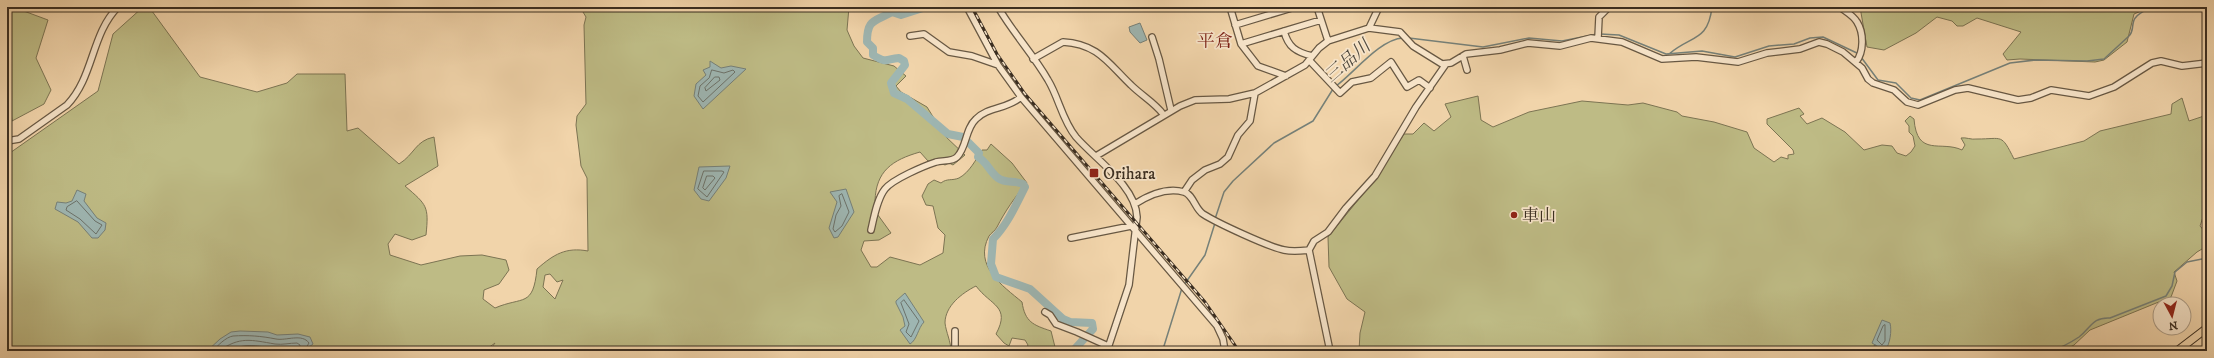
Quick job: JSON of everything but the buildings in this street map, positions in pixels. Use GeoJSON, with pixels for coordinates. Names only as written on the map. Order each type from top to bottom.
{"type":"FeatureCollection","features":[{"type":"Feature","properties":{"kind":"main road"},"geometry":{"type":"LineString","coordinates":[[2177,351],[2186,349],[2207,328]]}},
{"type":"Feature","properties":{"kind":"street"},"geometry":{"type":"LineString","coordinates":[[7,141],[19,139],[67,105],[74,98],[83,84],[102,29],[118,7]]}},
{"type":"Feature","properties":{"kind":"street"},"geometry":{"type":"LineString","coordinates":[[968,7],[998,65],[1021,97],[1217,326],[1223,339],[1225,351]]}},
{"type":"Feature","properties":{"kind":"street"},"geometry":{"type":"LineString","coordinates":[[998,7],[1048,79],[1071,130],[1120,182],[1135,204],[1137,217],[1133,228],[1129,285],[1108,349],[1091,338],[1056,324],[1050,315],[1045,312]]}},
{"type":"Feature","properties":{"kind":"street"},"geometry":{"type":"LineString","coordinates":[[1230,7],[1240,44],[1258,66],[1286,76]]}},
{"type":"Feature","properties":{"kind":"street"},"geometry":{"type":"LineString","coordinates":[[1235,25],[1295,7]]}},
{"type":"Feature","properties":{"kind":"street"},"geometry":{"type":"LineString","coordinates":[[1317,7],[1328,42]]}},
{"type":"Feature","properties":{"kind":"street"},"geometry":{"type":"LineString","coordinates":[[1369,28],[1379,7]]}},
{"type":"Feature","properties":{"kind":"street"},"geometry":{"type":"LineString","coordinates":[[1598,35],[1599,17],[1609,7]]}},
{"type":"Feature","properties":{"kind":"street"},"geometry":{"type":"LineString","coordinates":[[1840,7],[1858,22],[1861,32],[1858,59]]}},
{"type":"Feature","properties":{"kind":"street"},"geometry":{"type":"LineString","coordinates":[[1240,44],[1321,20]]}},
{"type":"Feature","properties":{"kind":"street"},"geometry":{"type":"LineString","coordinates":[[1096,156],[1163,114],[1195,100],[1229,99],[1255,93],[1305,65],[1328,42],[1369,28],[1400,32],[1410,42],[1442,64],[1446,64]]}},
{"type":"Feature","properties":{"kind":"street"},"geometry":{"type":"LineString","coordinates":[[1284,31],[1287,41],[1291,46],[1298,52],[1311,58],[1339,92],[1352,82],[1371,78],[1391,62],[1407,87],[1419,80],[1430,88]]}},
{"type":"Feature","properties":{"kind":"street"},"geometry":{"type":"LineString","coordinates":[[910,36],[924,34],[949,52],[972,56],[998,65]]}},
{"type":"Feature","properties":{"kind":"street"},"geometry":{"type":"LineString","coordinates":[[1330,351],[1309,250],[1314,241],[1328,232],[1346,208],[1375,176],[1416,107],[1446,64],[1463,56],[1534,43],[1560,46],[1598,35],[1622,42],[1662,59],[1696,57],[1738,62],[1767,54],[1800,49],[1819,42],[1835,47],[1858,59],[1873,83],[1894,90],[1907,102],[1918,105],[1961,89],[1976,89],[2018,100],[2031,98],[2051,90],[2089,96],[2114,87],[2152,63],[2161,62],[2182,66],[2207,63]]}},
{"type":"Feature","properties":{"kind":"street"},"geometry":{"type":"LineString","coordinates":[[1152,37],[1159,59],[1171,110]]}},
{"type":"Feature","properties":{"kind":"street"},"geometry":{"type":"LineString","coordinates":[[1033,59],[1062,42],[1090,48],[1102,54],[1131,86],[1163,114]]}},
{"type":"Feature","properties":{"kind":"street"},"geometry":{"type":"LineString","coordinates":[[1463,56],[1467,70]]}},
{"type":"Feature","properties":{"kind":"street"},"geometry":{"type":"LineString","coordinates":[[1184,192],[1192,180],[1205,170],[1220,164],[1228,157],[1238,135],[1250,121],[1255,93]]}},
{"type":"Feature","properties":{"kind":"street"},"geometry":{"type":"LineString","coordinates":[[871,230],[881,195],[887,187],[930,164],[952,160],[957,157],[970,125],[983,113],[1007,107],[1021,97]]}},
{"type":"Feature","properties":{"kind":"street"},"geometry":{"type":"LineString","coordinates":[[1135,204],[1147,196],[1160,192],[1184,192],[1188,194],[1197,209],[1210,218],[1283,250],[1295,252],[1309,250]]}},
{"type":"Feature","properties":{"kind":"street"},"geometry":{"type":"LineString","coordinates":[[1072,238],[1133,228]]}},
{"type":"Feature","properties":{"kind":"street"},"geometry":{"type":"LineString","coordinates":[[954,331],[955,351]]}},
{"type":"Feature","properties":{"kind":"shaded area"},"geometry":{"type":"Polygon","coordinates":[[[7,7],[13,7],[48,20],[36,58],[51,90],[44,104],[12,121],[8,87],[11,68],[7,67],[7,7]]]}},
{"type":"Feature","properties":{"kind":"shaded area"},"geometry":{"type":"Polygon","coordinates":[[[143,7],[149,7],[200,77],[257,92],[287,83],[297,74],[345,74],[347,131],[358,128],[399,164],[419,145],[434,137],[438,166],[405,186],[422,202],[425,207],[427,218],[426,235],[412,240],[395,234],[388,244],[390,255],[421,265],[460,256],[482,255],[506,260],[509,270],[499,284],[484,290],[483,299],[495,308],[525,299],[533,290],[537,269],[549,259],[567,251],[588,251],[587,178],[581,166],[576,125],[577,116],[586,104],[584,25],[586,17],[580,7],[849,7],[847,30],[854,46],[863,58],[894,66],[906,76],[896,86],[901,92],[927,107],[945,136],[965,155],[953,165],[949,163],[945,165],[934,160],[928,161],[920,152],[901,159],[887,168],[882,174],[876,191],[875,201],[878,202],[875,211],[891,233],[879,240],[864,241],[861,250],[871,267],[877,267],[890,257],[920,265],[943,253],[945,235],[938,228],[933,206],[926,205],[922,196],[928,184],[934,180],[941,183],[959,178],[963,175],[982,150],[987,150],[991,144],[1012,163],[1027,183],[1010,204],[996,228],[989,236],[985,247],[987,266],[999,282],[1022,302],[1025,314],[1031,322],[1039,327],[1051,331],[1056,351],[1025,351],[1028,345],[1025,340],[1012,338],[1009,346],[1004,343],[996,334],[1000,325],[1000,312],[976,286],[960,296],[948,311],[945,323],[951,351],[489,351],[495,343],[484,351],[7,351],[7,155],[98,91],[113,34],[143,7]],[[550,274],[545,275],[543,287],[555,299],[563,280],[557,282],[550,274]]]}},
{"type":"Feature","properties":{"kind":"shaded area"},"geometry":{"type":"Polygon","coordinates":[[[1860,7],[2151,7],[2134,14],[2127,42],[2104,60],[2095,62],[2020,59],[2007,60],[2003,54],[2021,32],[1977,18],[1963,26],[1957,26],[1952,21],[1937,17],[1916,33],[1884,50],[1867,47],[1860,7]]]}},
{"type":"Feature","properties":{"kind":"shaded area"},"geometry":{"type":"Polygon","coordinates":[[[1478,96],[1481,120],[1493,127],[1529,112],[1582,101],[1628,105],[1643,103],[1677,112],[1682,116],[1714,122],[1747,132],[1754,148],[1774,162],[1781,157],[1788,159],[1788,155],[1794,154],[1793,150],[1767,124],[1767,119],[1799,108],[1804,114],[1800,116],[1807,124],[1822,118],[1845,132],[1864,150],[1882,145],[1892,146],[1897,153],[1906,156],[1915,146],[1913,136],[1909,132],[1909,126],[1905,121],[1910,116],[1914,119],[1916,131],[1920,139],[1925,143],[1954,147],[1962,150],[1965,145],[1961,138],[1997,138],[2003,141],[2014,159],[2084,141],[2100,131],[2171,114],[2172,104],[2182,98],[2189,121],[2207,115],[2207,211],[2205,211],[2200,226],[2207,234],[2207,246],[2197,252],[2174,272],[2177,281],[2171,296],[2152,296],[2152,305],[2090,330],[2074,345],[2063,351],[1359,351],[1360,333],[1365,312],[1347,299],[1329,267],[1328,237],[1376,178],[1404,134],[1413,134],[1424,123],[1434,131],[1451,117],[1445,104],[1478,96]]]}},
{"type":"Feature","properties":{"kind":"water"},"geometry":{"type":"Polygon","coordinates":[[[1140,23],[1147,40],[1140,43],[1130,32],[1129,27],[1140,23]]]}},
{"type":"Feature","properties":{"kind":"water"},"geometry":{"type":"Polygon","coordinates":[[[710,61],[721,68],[731,66],[746,69],[703,109],[694,96],[696,84],[706,75],[703,70],[710,67],[710,61]]]}},
{"type":"Feature","properties":{"kind":"water"},"geometry":{"type":"Polygon","coordinates":[[[730,166],[726,178],[709,201],[701,199],[694,190],[699,167],[730,166]]]}},
{"type":"Feature","properties":{"kind":"water"},"geometry":{"type":"Polygon","coordinates":[[[846,189],[854,212],[838,237],[834,238],[829,228],[837,202],[830,192],[846,189]]]}},
{"type":"Feature","properties":{"kind":"water"},"geometry":{"type":"Polygon","coordinates":[[[77,190],[86,194],[84,201],[97,218],[106,223],[105,230],[98,238],[92,238],[78,222],[55,209],[57,202],[66,203],[72,201],[77,190]]]}},
{"type":"Feature","properties":{"kind":"water"},"geometry":{"type":"Polygon","coordinates":[[[905,293],[924,322],[914,340],[910,344],[900,330],[905,326],[903,317],[896,303],[896,301],[905,293]]]}},
{"type":"Feature","properties":{"kind":"water"},"geometry":{"type":"Polygon","coordinates":[[[1882,320],[1890,323],[1891,326],[1891,334],[1885,351],[1872,343],[1882,320]]]}},
{"type":"Feature","properties":{"kind":"water"},"geometry":{"type":"Polygon","coordinates":[[[231,332],[268,332],[277,335],[298,334],[310,337],[313,344],[304,351],[207,351],[220,339],[231,332]]]}},
{"type":"Feature","properties":{"kind":"waterway"},"geometry":{"type":"LineString","coordinates":[[926,7],[901,15],[892,12],[876,20],[868,29],[867,42],[873,48],[873,55],[878,58],[884,60],[899,58],[904,61],[905,65],[891,83],[894,93],[907,99],[948,134],[963,137],[979,153],[978,157],[998,178],[1004,181],[1023,184],[1025,187],[1015,208],[1003,228],[993,239],[991,264],[996,277],[1030,289],[1063,319],[1070,322],[1092,323],[1093,329],[1073,351]]}},
{"type":"Feature","properties":{"kind":"waterway"},"geometry":{"type":"LineString","coordinates":[[1669,54],[1702,32],[1707,26],[1712,7]]}},
{"type":"Feature","properties":{"kind":"waterway"},"geometry":{"type":"LineString","coordinates":[[1861,57],[1878,80],[1896,83],[1911,98],[1920,100],[2010,63],[2035,60],[2087,61],[2104,59],[2130,35],[2136,17],[2142,12],[2156,7]]}},
{"type":"Feature","properties":{"kind":"waterway","name":"三品川"},"geometry":{"type":"LineString","coordinates":[[1409,38],[1483,47],[1529,38],[1562,41],[1597,34]]}},
{"type":"Feature","properties":{"kind":"waterway"},"geometry":{"type":"LineString","coordinates":[[1600,34],[1619,35],[1666,54],[1702,51],[1735,57],[1769,46],[1794,44],[1810,38],[1823,37],[1859,54]]}},
{"type":"Feature","properties":{"kind":"waterway","name":"三品川"},"geometry":{"type":"LineString","coordinates":[[1336,86],[1376,50],[1385,44],[1403,38]]}},
{"type":"Feature","properties":{"kind":"waterway","name":"三品川"},"geometry":{"type":"LineString","coordinates":[[1215,219],[1224,192],[1233,181],[1274,143],[1313,121],[1333,89]]}},
{"type":"Feature","properties":{"kind":"waterway","name":"三品川"},"geometry":{"type":"LineString","coordinates":[[1184,285],[1205,255],[1215,223]]}},
{"type":"Feature","properties":{"kind":"waterway"},"geometry":{"type":"LineString","coordinates":[[2050,351],[2062,347],[2076,339],[2099,319],[2110,318],[2166,296],[2172,286],[2175,272],[2187,262],[2207,258]]}},
{"type":"Feature","properties":{"kind":"waterway","name":"三品川"},"geometry":{"type":"LineString","coordinates":[[1159,351],[1164,346],[1182,288]]}},
{"type":"Feature","properties":{"kind":"waterway"},"geometry":{"type":"LineString","coordinates":[[1871,351],[1875,345]]}},
{"type":"Feature","properties":{"kind":"railway"},"geometry":{"type":"LineString","coordinates":[[972,7],[997,54],[1025,94],[1205,302],[1239,351]]}},
{"type":"Feature","properties":{"kind":"place","name":"Orihara"},"geometry":{"type":"Point","coordinates":[1094,173]}},
{"type":"Feature","properties":{"kind":"place","name":"車山"},"geometry":{"type":"Point","coordinates":[1514,215]}},
{"type":"Feature","properties":{"kind":"district","name":"平倉"},"geometry":{"type":"Point","coordinates":[1215,41]}}]}
